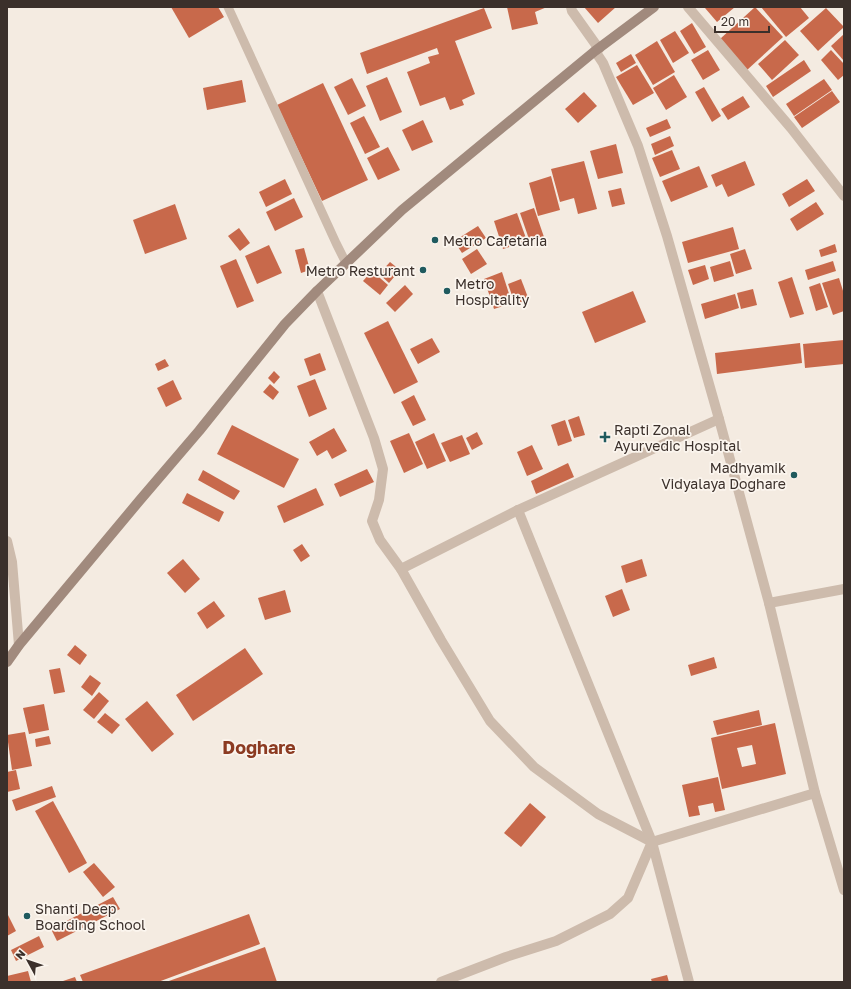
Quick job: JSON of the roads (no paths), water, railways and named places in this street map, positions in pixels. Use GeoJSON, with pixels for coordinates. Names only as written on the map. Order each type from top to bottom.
{"type":"FeatureCollection","features":[{"type":"Feature","properties":{"kind":"main road"},"geometry":{"type":"LineString","coordinates":[[7,662],[19,645],[199,431],[285,324],[317,291],[402,210],[597,50],[654,7]]}},
{"type":"Feature","properties":{"kind":"street"},"geometry":{"type":"LineString","coordinates":[[571,7],[572,11],[597,50],[638,146],[667,236],[769,603],[815,793],[844,890]]}},
{"type":"Feature","properties":{"kind":"street"},"geometry":{"type":"LineString","coordinates":[[688,7],[791,128],[844,196]]}},
{"type":"Feature","properties":{"kind":"street"},"geometry":{"type":"LineString","coordinates":[[317,291],[374,438],[383,469],[379,500],[372,521],[380,540],[402,569],[441,640],[490,721],[534,767],[598,814],[652,842],[815,793]]}},
{"type":"Feature","properties":{"kind":"street"},"geometry":{"type":"LineString","coordinates":[[402,569],[518,510],[719,419]]}},
{"type":"Feature","properties":{"kind":"street"},"geometry":{"type":"LineString","coordinates":[[518,510],[652,842],[689,982]]}},
{"type":"Feature","properties":{"kind":"street"},"geometry":{"type":"LineString","coordinates":[[7,541],[12,562],[19,645]]}},
{"type":"Feature","properties":{"kind":"street"},"geometry":{"type":"LineString","coordinates":[[769,603],[844,589]]}},
{"type":"Feature","properties":{"kind":"street"},"geometry":{"type":"LineString","coordinates":[[441,982],[506,957],[556,941],[610,914],[628,898],[652,842]]}},
{"type":"Feature","properties":{"kind":"lane"},"geometry":{"type":"LineString","coordinates":[[228,7],[346,263]]}},
{"type":"Feature","properties":{"kind":"place","name":"Metro Cafetaria"},"geometry":{"type":"Point","coordinates":[435,240]}},
{"type":"Feature","properties":{"kind":"place","name":"Metro Resturant"},"geometry":{"type":"Point","coordinates":[423,270]}},
{"type":"Feature","properties":{"kind":"place","name":"Metro Hospitality"},"geometry":{"type":"Point","coordinates":[447,291]}},
{"type":"Feature","properties":{"kind":"place","name":"Rapti Zonal Ayurvedic Hospital"},"geometry":{"type":"Point","coordinates":[605,437]}},
{"type":"Feature","properties":{"kind":"place","name":"Madhyamik Vidyalaya Doghare"},"geometry":{"type":"Point","coordinates":[794,475]}},
{"type":"Feature","properties":{"kind":"place","name":"Shanti Deep Boarding School"},"geometry":{"type":"Point","coordinates":[27,916]}},
{"type":"Feature","properties":{"kind":"district","name":"Doghare"},"geometry":{"type":"Point","coordinates":[259,747]}}]}
